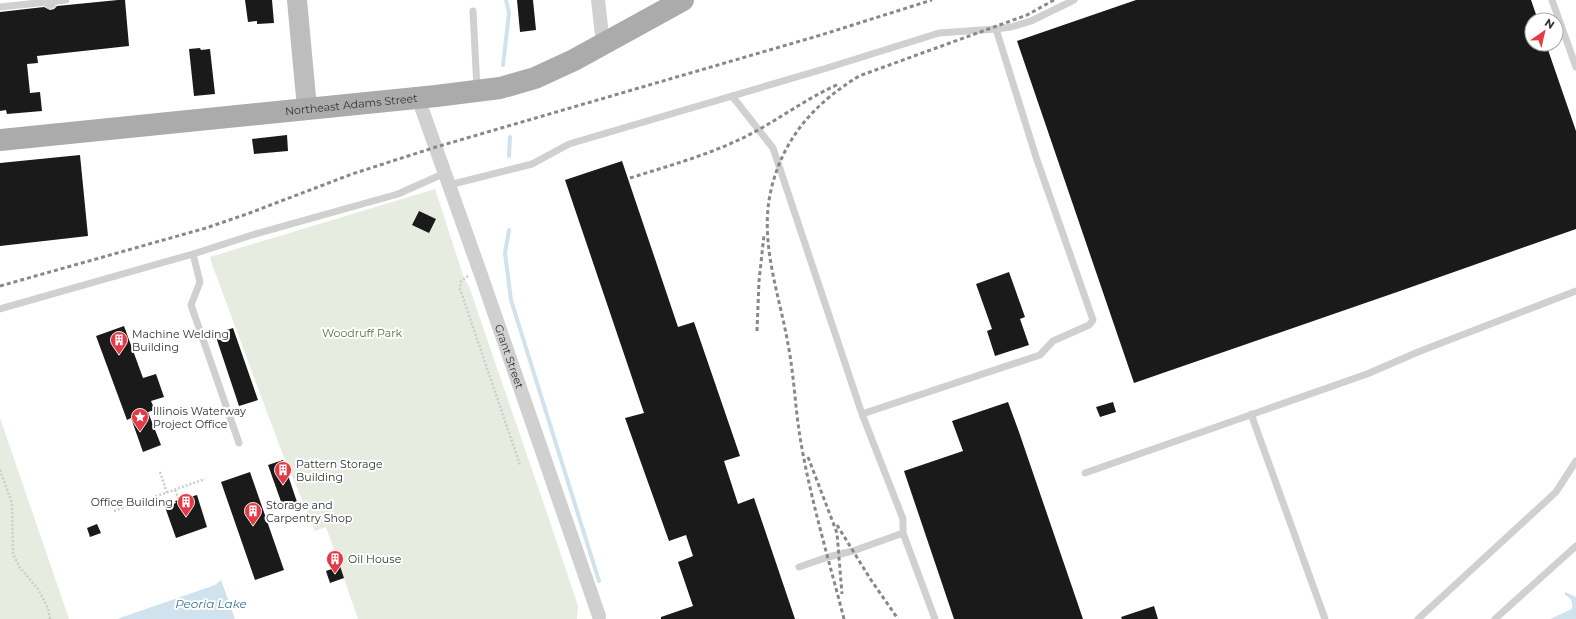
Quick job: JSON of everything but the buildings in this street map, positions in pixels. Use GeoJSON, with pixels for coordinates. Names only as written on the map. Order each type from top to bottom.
{"type":"FeatureCollection","features":[{"type":"Feature","properties":{"kind":"main road","name":"Northeast Adams Street"},"geometry":{"type":"LineString","coordinates":[[0,140],[477,92],[515,85],[562,66],[683,0]]}},
{"type":"Feature","properties":{"kind":"street"},"geometry":{"type":"LineString","coordinates":[[297,0],[307,108]]}},
{"type":"Feature","properties":{"kind":"street"},"geometry":{"type":"LineString","coordinates":[[598,0],[603,44]]}},
{"type":"Feature","properties":{"kind":"street","name":"Grant Street"},"geometry":{"type":"LineString","coordinates":[[418,98],[599,618]]}},
{"type":"Feature","properties":{"kind":"lane"},"geometry":{"type":"LineString","coordinates":[[0,7],[66,0]]}},
{"type":"Feature","properties":{"kind":"lane"},"geometry":{"type":"LineString","coordinates":[[0,308],[193,254],[252,235],[447,179],[532,164],[569,144],[939,33],[996,30],[1031,21],[1074,0]]}},
{"type":"Feature","properties":{"kind":"lane"},"geometry":{"type":"LineString","coordinates":[[1552,0],[1576,67]]}},
{"type":"Feature","properties":{"kind":"lane"},"geometry":{"type":"LineString","coordinates":[[473,11],[477,92]]}},
{"type":"Feature","properties":{"kind":"lane"},"geometry":{"type":"LineString","coordinates":[[862,414],[1040,355],[1053,341],[1089,325],[1092,320],[1036,157],[996,30]]}},
{"type":"Feature","properties":{"kind":"lane"},"geometry":{"type":"LineString","coordinates":[[732,96],[773,148],[862,414],[904,519],[903,533],[934,619]]}},
{"type":"Feature","properties":{"kind":"lane"},"geometry":{"type":"LineString","coordinates":[[193,254],[200,282],[191,305],[239,443]]}},
{"type":"Feature","properties":{"kind":"lane"},"geometry":{"type":"LineString","coordinates":[[1085,473],[1367,374],[1418,352],[1576,291]]}},
{"type":"Feature","properties":{"kind":"lane"},"geometry":{"type":"LineString","coordinates":[[1251,414],[1325,619]]}},
{"type":"Feature","properties":{"kind":"lane"},"geometry":{"type":"LineString","coordinates":[[1418,619],[1556,492],[1576,461]]}},
{"type":"Feature","properties":{"kind":"lane"},"geometry":{"type":"LineString","coordinates":[[799,567],[828,557],[853,551],[903,533]]}},
{"type":"Feature","properties":{"kind":"lane"},"geometry":{"type":"LineString","coordinates":[[1495,619],[1576,546]]}},
{"type":"Feature","properties":{"kind":"path"},"geometry":{"type":"LineString","coordinates":[[464,278],[461,282],[460,289],[520,465]]}},
{"type":"Feature","properties":{"kind":"path"},"geometry":{"type":"LineString","coordinates":[[0,470],[12,503],[13,554],[20,568],[38,589],[48,608],[50,619]]}},
{"type":"Feature","properties":{"kind":"path"},"geometry":{"type":"LineString","coordinates":[[160,472],[167,493]]}},
{"type":"Feature","properties":{"kind":"path"},"geometry":{"type":"LineString","coordinates":[[114,511],[205,479]]}},
{"type":"Feature","properties":{"kind":"path"},"geometry":{"type":"LineString","coordinates":[[175,490],[179,500]]}},
{"type":"Feature","properties":{"kind":"green space","name":"Woodruff Park"},"geometry":{"type":"Polygon","coordinates":[[[435,189],[464,278],[469,286],[578,606],[577,619],[358,619],[326,527],[315,531],[280,447],[212,264],[210,257],[435,189]]]}},
{"type":"Feature","properties":{"kind":"green space"},"geometry":{"type":"Polygon","coordinates":[[[0,418],[69,619],[0,619],[0,418]]]}},
{"type":"Feature","properties":{"kind":"water","name":"Peoria Lake"},"geometry":{"type":"Polygon","coordinates":[[[221,580],[235,619],[117,619],[215,585],[221,580]]]}},
{"type":"Feature","properties":{"kind":"water"},"geometry":{"type":"Polygon","coordinates":[[[1565,592],[1576,597],[1576,619],[1550,619],[1572,609],[1571,600],[1565,595],[1565,592]]]}},
{"type":"Feature","properties":{"kind":"waterway"},"geometry":{"type":"LineString","coordinates":[[503,65],[509,13],[506,0]]}},
{"type":"Feature","properties":{"kind":"waterway"},"geometry":{"type":"LineString","coordinates":[[509,156],[510,137]]}},
{"type":"Feature","properties":{"kind":"waterway"},"geometry":{"type":"LineString","coordinates":[[509,230],[505,253],[511,300],[599,581]]}},
{"type":"Feature","properties":{"kind":"railway"},"geometry":{"type":"LineString","coordinates":[[0,286],[206,228],[352,174],[436,147],[821,35],[932,0]]}},
{"type":"Feature","properties":{"kind":"railway"},"geometry":{"type":"LineString","coordinates":[[844,619],[814,506],[804,460],[798,425],[790,356],[769,248],[767,229],[768,209],[776,171],[793,138],[815,110],[828,98],[859,76],[1027,15],[1054,0]]}},
{"type":"Feature","properties":{"kind":"railway"},"geometry":{"type":"LineString","coordinates":[[630,178],[696,157],[748,136],[825,90],[839,84]]}},
{"type":"Feature","properties":{"kind":"railway"},"geometry":{"type":"LineString","coordinates":[[757,331],[759,281],[764,235]]}},
{"type":"Feature","properties":{"kind":"railway"},"geometry":{"type":"LineString","coordinates":[[808,457],[837,533],[842,594]]}},
{"type":"Feature","properties":{"kind":"railway"},"geometry":{"type":"LineString","coordinates":[[837,525],[871,580],[898,619]]}},
{"type":"Feature","properties":{"kind":"place","name":"Machine Welding Building"},"geometry":{"type":"Point","coordinates":[119,355]}},
{"type":"Feature","properties":{"kind":"place","name":"Illinois Waterway Project Office"},"geometry":{"type":"Point","coordinates":[140,432]}},
{"type":"Feature","properties":{"kind":"place","name":"Pattern Storage Building"},"geometry":{"type":"Point","coordinates":[283,485]}},
{"type":"Feature","properties":{"kind":"place","name":"Office Building"},"geometry":{"type":"Point","coordinates":[186,517]}},
{"type":"Feature","properties":{"kind":"place","name":"Storage and Carpentry Shop"},"geometry":{"type":"Point","coordinates":[253,526]}},
{"type":"Feature","properties":{"kind":"place","name":"Oil House"},"geometry":{"type":"Point","coordinates":[335,574]}}]}
